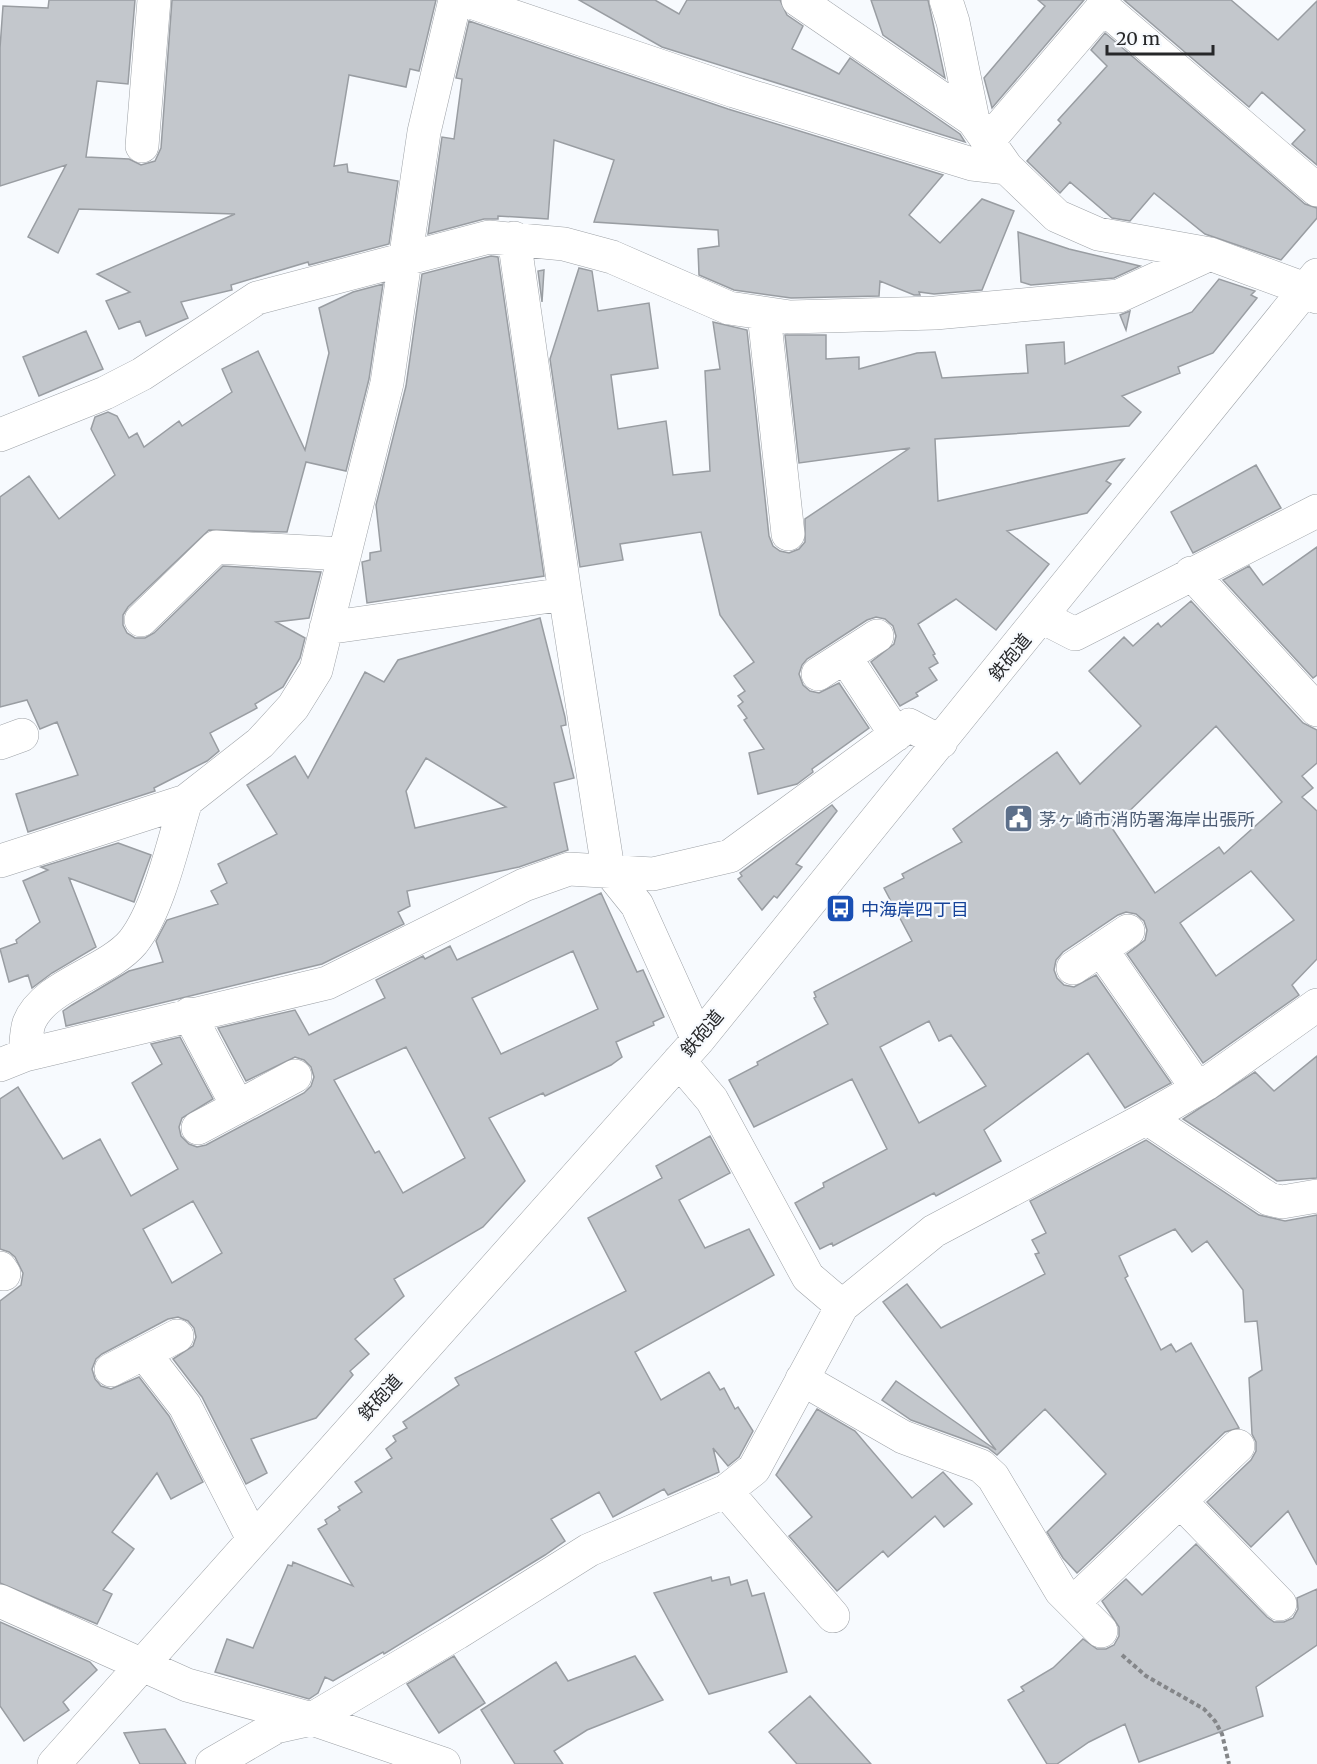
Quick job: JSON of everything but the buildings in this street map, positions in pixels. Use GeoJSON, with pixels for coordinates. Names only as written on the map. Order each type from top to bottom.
{"type":"FeatureCollection","features":[{"type":"Feature","properties":{"kind":"street"},"geometry":{"type":"LineString","coordinates":[[142,146],[154,0]]}},
{"type":"Feature","properties":{"kind":"street"},"geometry":{"type":"LineString","coordinates":[[3,850],[186,801],[260,743],[293,707],[316,670],[387,383],[424,132],[455,0]]}},
{"type":"Feature","properties":{"kind":"street"},"geometry":{"type":"LineString","coordinates":[[465,0],[734,91],[972,164],[1007,168]]}},
{"type":"Feature","properties":{"kind":"street"},"geometry":{"type":"LineString","coordinates":[[798,0],[981,130]]}},
{"type":"Feature","properties":{"kind":"street"},"geometry":{"type":"LineString","coordinates":[[946,0],[981,130],[1007,168],[1057,216],[1098,234],[1210,254],[1313,287]]}},
{"type":"Feature","properties":{"kind":"street"},"geometry":{"type":"LineString","coordinates":[[981,130],[1103,7],[1317,190]]}},
{"type":"Feature","properties":{"kind":"street"},"geometry":{"type":"LineString","coordinates":[[0,435],[105,393],[142,374],[257,298],[489,237],[564,244],[612,257],[729,308],[790,317],[935,313],[1119,296],[1210,254]]}},
{"type":"Feature","properties":{"kind":"street"},"geometry":{"type":"LineString","coordinates":[[514,238],[564,594],[608,869],[637,905],[688,1050],[712,1100],[808,1276],[842,1305]]}},
{"type":"Feature","properties":{"kind":"street","name":"鉄砲道"},"geometry":{"type":"LineString","coordinates":[[54,1764],[688,1050],[1313,287]]}},
{"type":"Feature","properties":{"kind":"street"},"geometry":{"type":"LineString","coordinates":[[764,314],[788,534]]}},
{"type":"Feature","properties":{"kind":"street"},"geometry":{"type":"LineString","coordinates":[[1042,617],[1075,634],[1191,573],[1317,511]]}},
{"type":"Feature","properties":{"kind":"street"},"geometry":{"type":"LineString","coordinates":[[141,620],[216,547],[344,554]]}},
{"type":"Feature","properties":{"kind":"street"},"geometry":{"type":"LineString","coordinates":[[1191,573],[1317,710]]}},
{"type":"Feature","properties":{"kind":"street"},"geometry":{"type":"LineString","coordinates":[[326,628],[564,594]]}},
{"type":"Feature","properties":{"kind":"street"},"geometry":{"type":"LineString","coordinates":[[818,674],[877,636]]}},
{"type":"Feature","properties":{"kind":"street"},"geometry":{"type":"LineString","coordinates":[[845,657],[896,735]]}},
{"type":"Feature","properties":{"kind":"street"},"geometry":{"type":"LineString","coordinates":[[12,1060],[189,1014],[327,983],[524,885],[569,868],[653,874],[730,856],[909,725],[941,742]]}},
{"type":"Feature","properties":{"kind":"street"},"geometry":{"type":"LineString","coordinates":[[12,1060],[29,1023],[39,1009],[56,994],[108,963],[132,943],[148,920],[186,801]]}},
{"type":"Feature","properties":{"kind":"street"},"geometry":{"type":"LineString","coordinates":[[1072,968],[1128,931]]}},
{"type":"Feature","properties":{"kind":"street"},"geometry":{"type":"LineString","coordinates":[[1101,949],[1197,1088]]}},
{"type":"Feature","properties":{"kind":"street"},"geometry":{"type":"LineString","coordinates":[[212,1764],[276,1727],[312,1719],[457,1634],[589,1550],[726,1491],[754,1469],[842,1305],[934,1231],[1147,1118],[1197,1088],[1317,1005]]}},
{"type":"Feature","properties":{"kind":"street"},"geometry":{"type":"LineString","coordinates":[[189,1014],[238,1107]]}},
{"type":"Feature","properties":{"kind":"street"},"geometry":{"type":"LineString","coordinates":[[198,1128],[295,1076]]}},
{"type":"Feature","properties":{"kind":"street"},"geometry":{"type":"LineString","coordinates":[[1147,1118],[1269,1199],[1282,1202],[1317,1196]]}},
{"type":"Feature","properties":{"kind":"street"},"geometry":{"type":"LineString","coordinates":[[111,1370],[177,1336]]}},
{"type":"Feature","properties":{"kind":"street"},"geometry":{"type":"LineString","coordinates":[[144,1353],[185,1406],[254,1539]]}},
{"type":"Feature","properties":{"kind":"street"},"geometry":{"type":"LineString","coordinates":[[802,1379],[903,1437],[981,1466],[993,1477],[1060,1591],[1101,1631]]}},
{"type":"Feature","properties":{"kind":"street"},"geometry":{"type":"LineString","coordinates":[[1073,1603],[1238,1446]]}},
{"type":"Feature","properties":{"kind":"street"},"geometry":{"type":"LineString","coordinates":[[726,1491],[833,1616]]}},
{"type":"Feature","properties":{"kind":"street"},"geometry":{"type":"LineString","coordinates":[[1180,1501],[1280,1604]]}},
{"type":"Feature","properties":{"kind":"street"},"geometry":{"type":"LineString","coordinates":[[0,1601],[187,1685],[312,1719],[444,1764]]}},
{"type":"Feature","properties":{"kind":"path"},"geometry":{"type":"LineString","coordinates":[[1101,1631],[1102,1637],[1146,1676],[1204,1709],[1215,1721],[1229,1764]]}},
{"type":"Feature","properties":{"kind":"place","name":"茅ヶ崎市消防署海岸出張所"},"geometry":{"type":"Point","coordinates":[1018,819]}},
{"type":"Feature","properties":{"kind":"place","name":"中海岸四丁目"},"geometry":{"type":"Point","coordinates":[840,909]}}]}
